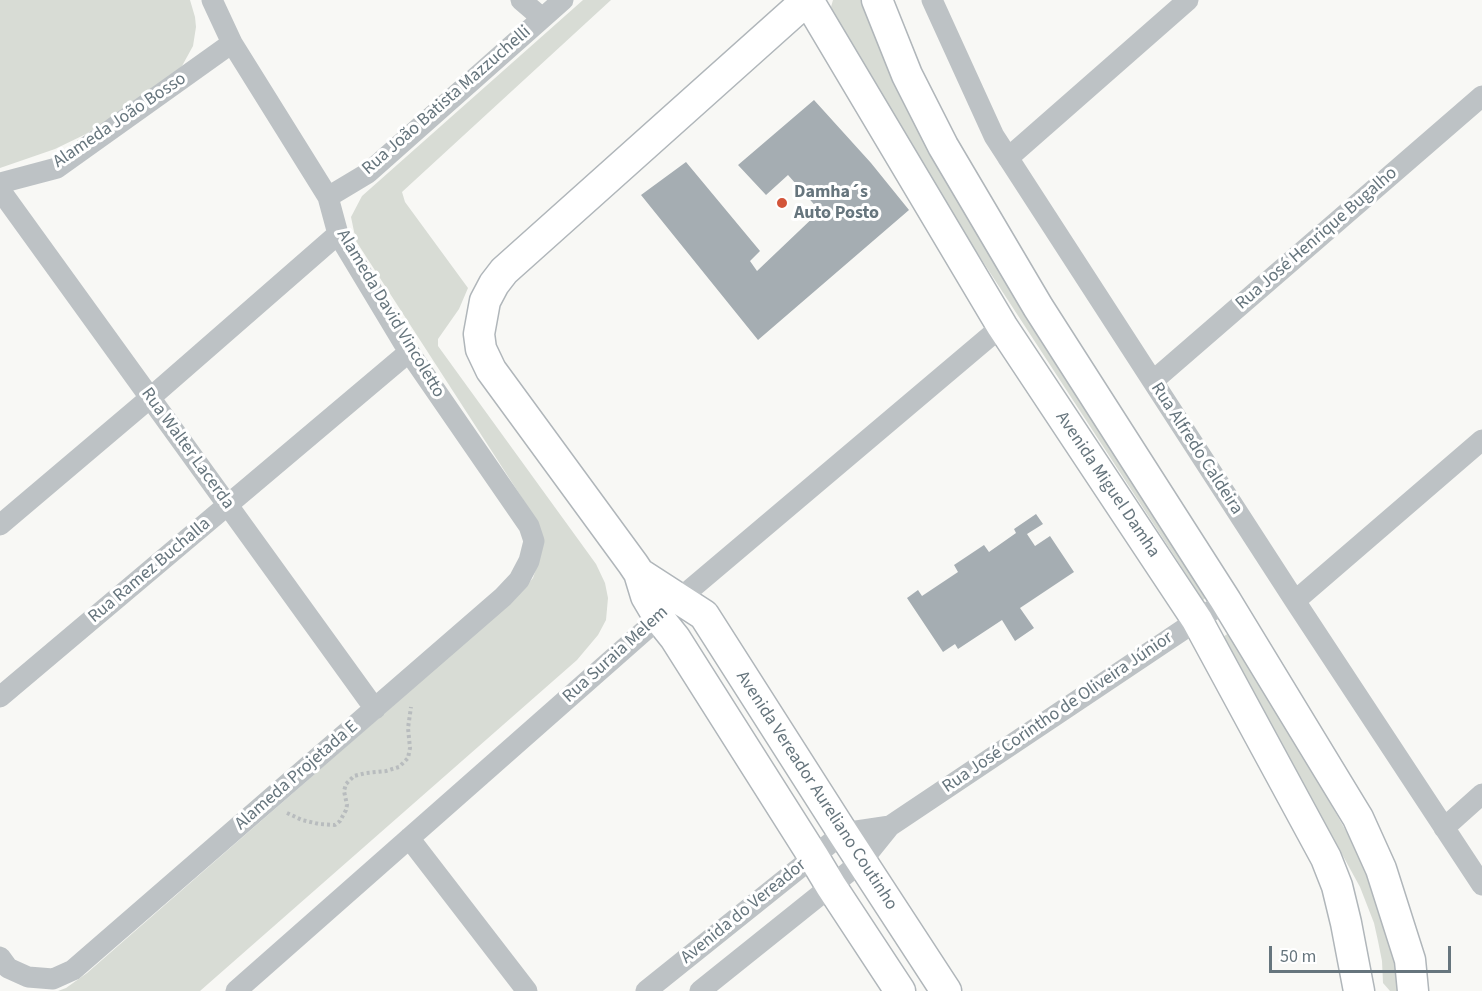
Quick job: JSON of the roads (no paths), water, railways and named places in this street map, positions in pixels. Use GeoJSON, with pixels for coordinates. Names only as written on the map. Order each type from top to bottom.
{"type":"FeatureCollection","features":[{"type":"Feature","properties":{"kind":"street","name":"Alameda David Vincoletto"},"geometry":{"type":"LineString","coordinates":[[212,0],[232,43],[328,197],[338,234],[409,352],[530,526],[534,541],[529,561]]}},
{"type":"Feature","properties":{"kind":"street"},"geometry":{"type":"LineString","coordinates":[[520,0],[542,18]]}},
{"type":"Feature","properties":{"kind":"street","name":"Rua João Batista Mazzuchelli"},"geometry":{"type":"LineString","coordinates":[[328,197],[368,173],[563,0]]}},
{"type":"Feature","properties":{"kind":"street"},"geometry":{"type":"LineString","coordinates":[[669,608],[646,596],[639,573],[491,370],[481,349],[479,334],[485,301],[504,271],[808,0]]}},
{"type":"Feature","properties":{"kind":"street","name":"Avenida Miguel Damha"},"geometry":{"type":"LineString","coordinates":[[808,0],[1002,326],[1197,620],[1326,858],[1347,923],[1359,991]]}},
{"type":"Feature","properties":{"kind":"street","name":"Avenida Miguel Damha"},"geometry":{"type":"LineString","coordinates":[[878,0],[907,75],[943,146],[1038,307],[1226,601],[1358,818],[1381,869],[1410,960],[1413,991]]}},
{"type":"Feature","properties":{"kind":"street","name":"Rua Alfredo Caldeira"},"geometry":{"type":"LineString","coordinates":[[932,0],[994,136],[1482,885]]}},
{"type":"Feature","properties":{"kind":"street"},"geometry":{"type":"LineString","coordinates":[[1008,158],[1188,0]]}},
{"type":"Feature","properties":{"kind":"street","name":"Alameda João Bosso"},"geometry":{"type":"LineString","coordinates":[[0,183],[57,168],[232,43]]}},
{"type":"Feature","properties":{"kind":"street","name":"Rua José Henrique Bugalho"},"geometry":{"type":"LineString","coordinates":[[1152,381],[1482,96]]}},
{"type":"Feature","properties":{"kind":"street","name":"Rua Walter Lacerda"},"geometry":{"type":"LineString","coordinates":[[0,190],[375,709]]}},
{"type":"Feature","properties":{"kind":"street"},"geometry":{"type":"LineString","coordinates":[[0,525],[338,234]]}},
{"type":"Feature","properties":{"kind":"street","name":"Rua Suraia Melem"},"geometry":{"type":"LineString","coordinates":[[236,991],[669,608],[1002,326]]}},
{"type":"Feature","properties":{"kind":"street","name":"Rua Ramez Buchalla"},"geometry":{"type":"LineString","coordinates":[[0,697],[409,352]]}},
{"type":"Feature","properties":{"kind":"street"},"geometry":{"type":"LineString","coordinates":[[1295,601],[1482,440]]}},
{"type":"Feature","properties":{"kind":"street","name":"Alameda Projetada E"},"geometry":{"type":"LineString","coordinates":[[0,957],[8,968],[28,977],[53,979],[73,970],[503,597],[519,580],[529,561]]}},
{"type":"Feature","properties":{"kind":"street","name":"Rua José Corintho de Oliveira Júnior"},"geometry":{"type":"LineString","coordinates":[[861,862],[890,826],[1226,601]]}},
{"type":"Feature","properties":{"kind":"street","name":"Avenida Vereador Aureliano Coutinho"},"geometry":{"type":"LineString","coordinates":[[900,991],[675,638],[669,608],[704,615],[946,991]]}},
{"type":"Feature","properties":{"kind":"street"},"geometry":{"type":"LineString","coordinates":[[1444,828],[1482,794]]}},
{"type":"Feature","properties":{"kind":"street","name":"Rua José Corintho de Oliveira Júnior"},"geometry":{"type":"LineString","coordinates":[[843,833],[890,826]]}},
{"type":"Feature","properties":{"kind":"street","name":"Avenida do Vereador"},"geometry":{"type":"LineString","coordinates":[[646,991],[843,833]]}},
{"type":"Feature","properties":{"kind":"street"},"geometry":{"type":"LineString","coordinates":[[409,838],[527,991]]}},
{"type":"Feature","properties":{"kind":"street","name":"Avenida do Vereador"},"geometry":{"type":"LineString","coordinates":[[700,991],[861,862]]}},
{"type":"Feature","properties":{"kind":"place","name":"Damha´s Auto Posto"},"geometry":{"type":"Point","coordinates":[782,203]}}]}
